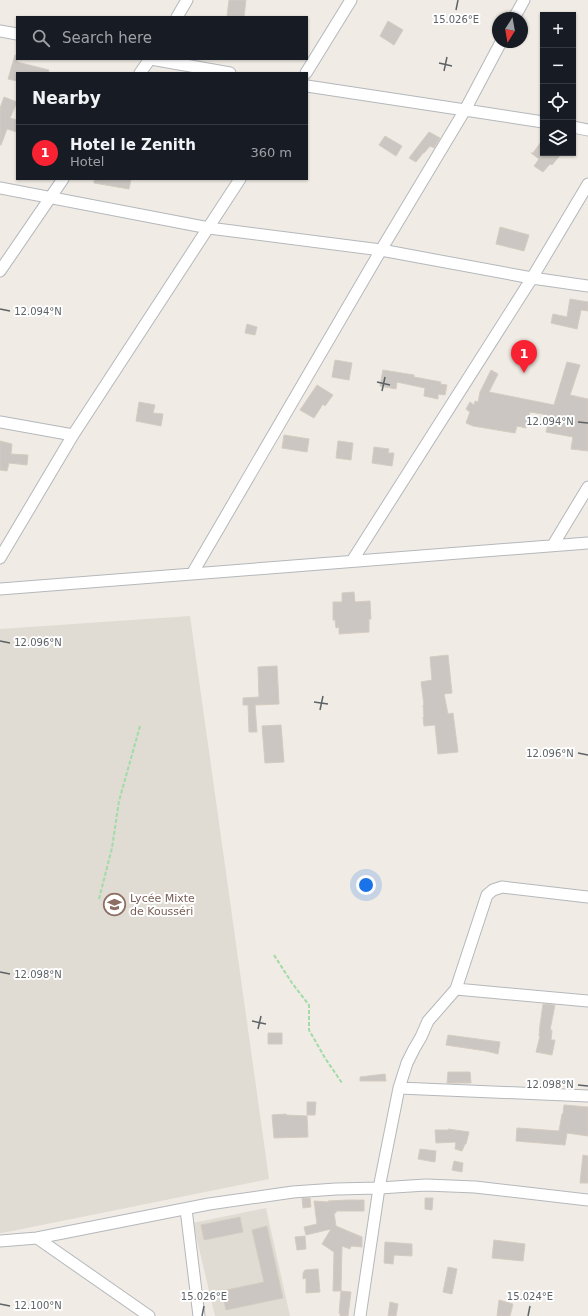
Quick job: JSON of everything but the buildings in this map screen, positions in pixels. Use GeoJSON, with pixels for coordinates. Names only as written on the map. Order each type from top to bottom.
{"type":"FeatureCollection","features":[{"type":"Feature","properties":{"kind":"street"},"geometry":{"type":"LineString","coordinates":[[178,16],[187,0]]}},
{"type":"Feature","properties":{"kind":"street"},"geometry":{"type":"LineString","coordinates":[[307,72],[351,0]]}},
{"type":"Feature","properties":{"kind":"street"},"geometry":{"type":"LineString","coordinates":[[517,12],[524,0]]}},
{"type":"Feature","properties":{"kind":"street"},"geometry":{"type":"LineString","coordinates":[[0,31],[16,34]]}},
{"type":"Feature","properties":{"kind":"street"},"geometry":{"type":"LineString","coordinates":[[192,574],[381,250],[465,110],[498,48]]}},
{"type":"Feature","properties":{"kind":"street"},"geometry":{"type":"LineString","coordinates":[[141,72],[150,60]]}},
{"type":"Feature","properties":{"kind":"street"},"geometry":{"type":"LineString","coordinates":[[157,60],[224,72]]}},
{"type":"Feature","properties":{"kind":"street"},"geometry":{"type":"LineString","coordinates":[[308,86],[540,122]]}},
{"type":"Feature","properties":{"kind":"street"},"geometry":{"type":"LineString","coordinates":[[576,128],[588,130]]}},
{"type":"Feature","properties":{"kind":"street"},"geometry":{"type":"LineString","coordinates":[[0,271],[62,180]]}},
{"type":"Feature","properties":{"kind":"street"},"geometry":{"type":"LineString","coordinates":[[0,558],[73,435],[239,180]]}},
{"type":"Feature","properties":{"kind":"street"},"geometry":{"type":"LineString","coordinates":[[352,561],[532,278],[588,184]]}},
{"type":"Feature","properties":{"kind":"street"},"geometry":{"type":"LineString","coordinates":[[0,188],[209,228],[381,250],[532,278],[588,286]]}},
{"type":"Feature","properties":{"kind":"street"},"geometry":{"type":"LineString","coordinates":[[0,422],[73,435]]}},
{"type":"Feature","properties":{"kind":"street"},"geometry":{"type":"LineString","coordinates":[[553,545],[588,487]]}},
{"type":"Feature","properties":{"kind":"street"},"geometry":{"type":"LineString","coordinates":[[0,589],[588,543]]}},
{"type":"Feature","properties":{"kind":"street"},"geometry":{"type":"LineString","coordinates":[[360,1316],[379,1188],[399,1088],[407,1063],[428,1021],[456,989],[487,895],[493,890],[502,887],[588,897]]}},
{"type":"Feature","properties":{"kind":"street"},"geometry":{"type":"LineString","coordinates":[[456,989],[588,1001]]}},
{"type":"Feature","properties":{"kind":"street"},"geometry":{"type":"LineString","coordinates":[[399,1088],[588,1096]]}},
{"type":"Feature","properties":{"kind":"street"},"geometry":{"type":"LineString","coordinates":[[0,1241],[37,1238],[209,1204],[293,1192],[336,1189],[426,1185],[475,1187],[588,1200]]}},
{"type":"Feature","properties":{"kind":"street"},"geometry":{"type":"LineString","coordinates":[[186,1209],[199,1316]]}},
{"type":"Feature","properties":{"kind":"street"},"geometry":{"type":"LineString","coordinates":[[37,1238],[149,1316]]}},
{"type":"Feature","properties":{"kind":"path"},"geometry":{"type":"LineString","coordinates":[[99,899],[112,848],[119,801],[140,726]]}},
{"type":"Feature","properties":{"kind":"path"},"geometry":{"type":"LineString","coordinates":[[274,955],[308,1005],[309,1030],[325,1058],[342,1083]]}},
{"type":"Feature","properties":{"kind":"shaded area","name":"Lycée Mixte de Kousséri"},"geometry":{"type":"Polygon","coordinates":[[[190,616],[269,1179],[0,1233],[0,629],[190,616]]]}},
{"type":"Feature","properties":{"kind":"shaded area"},"geometry":{"type":"Polygon","coordinates":[[[266,1208],[290,1316],[215,1316],[193,1223],[266,1208]]]}},
{"type":"Feature","properties":{"kind":"place","name":"Hotel le Zenith"},"geometry":{"type":"Point","coordinates":[524,373]}},
{"type":"Feature","properties":{"kind":"place","name":"Lycée Mixte de Kousséri"},"geometry":{"type":"Point","coordinates":[115,904]}}]}
